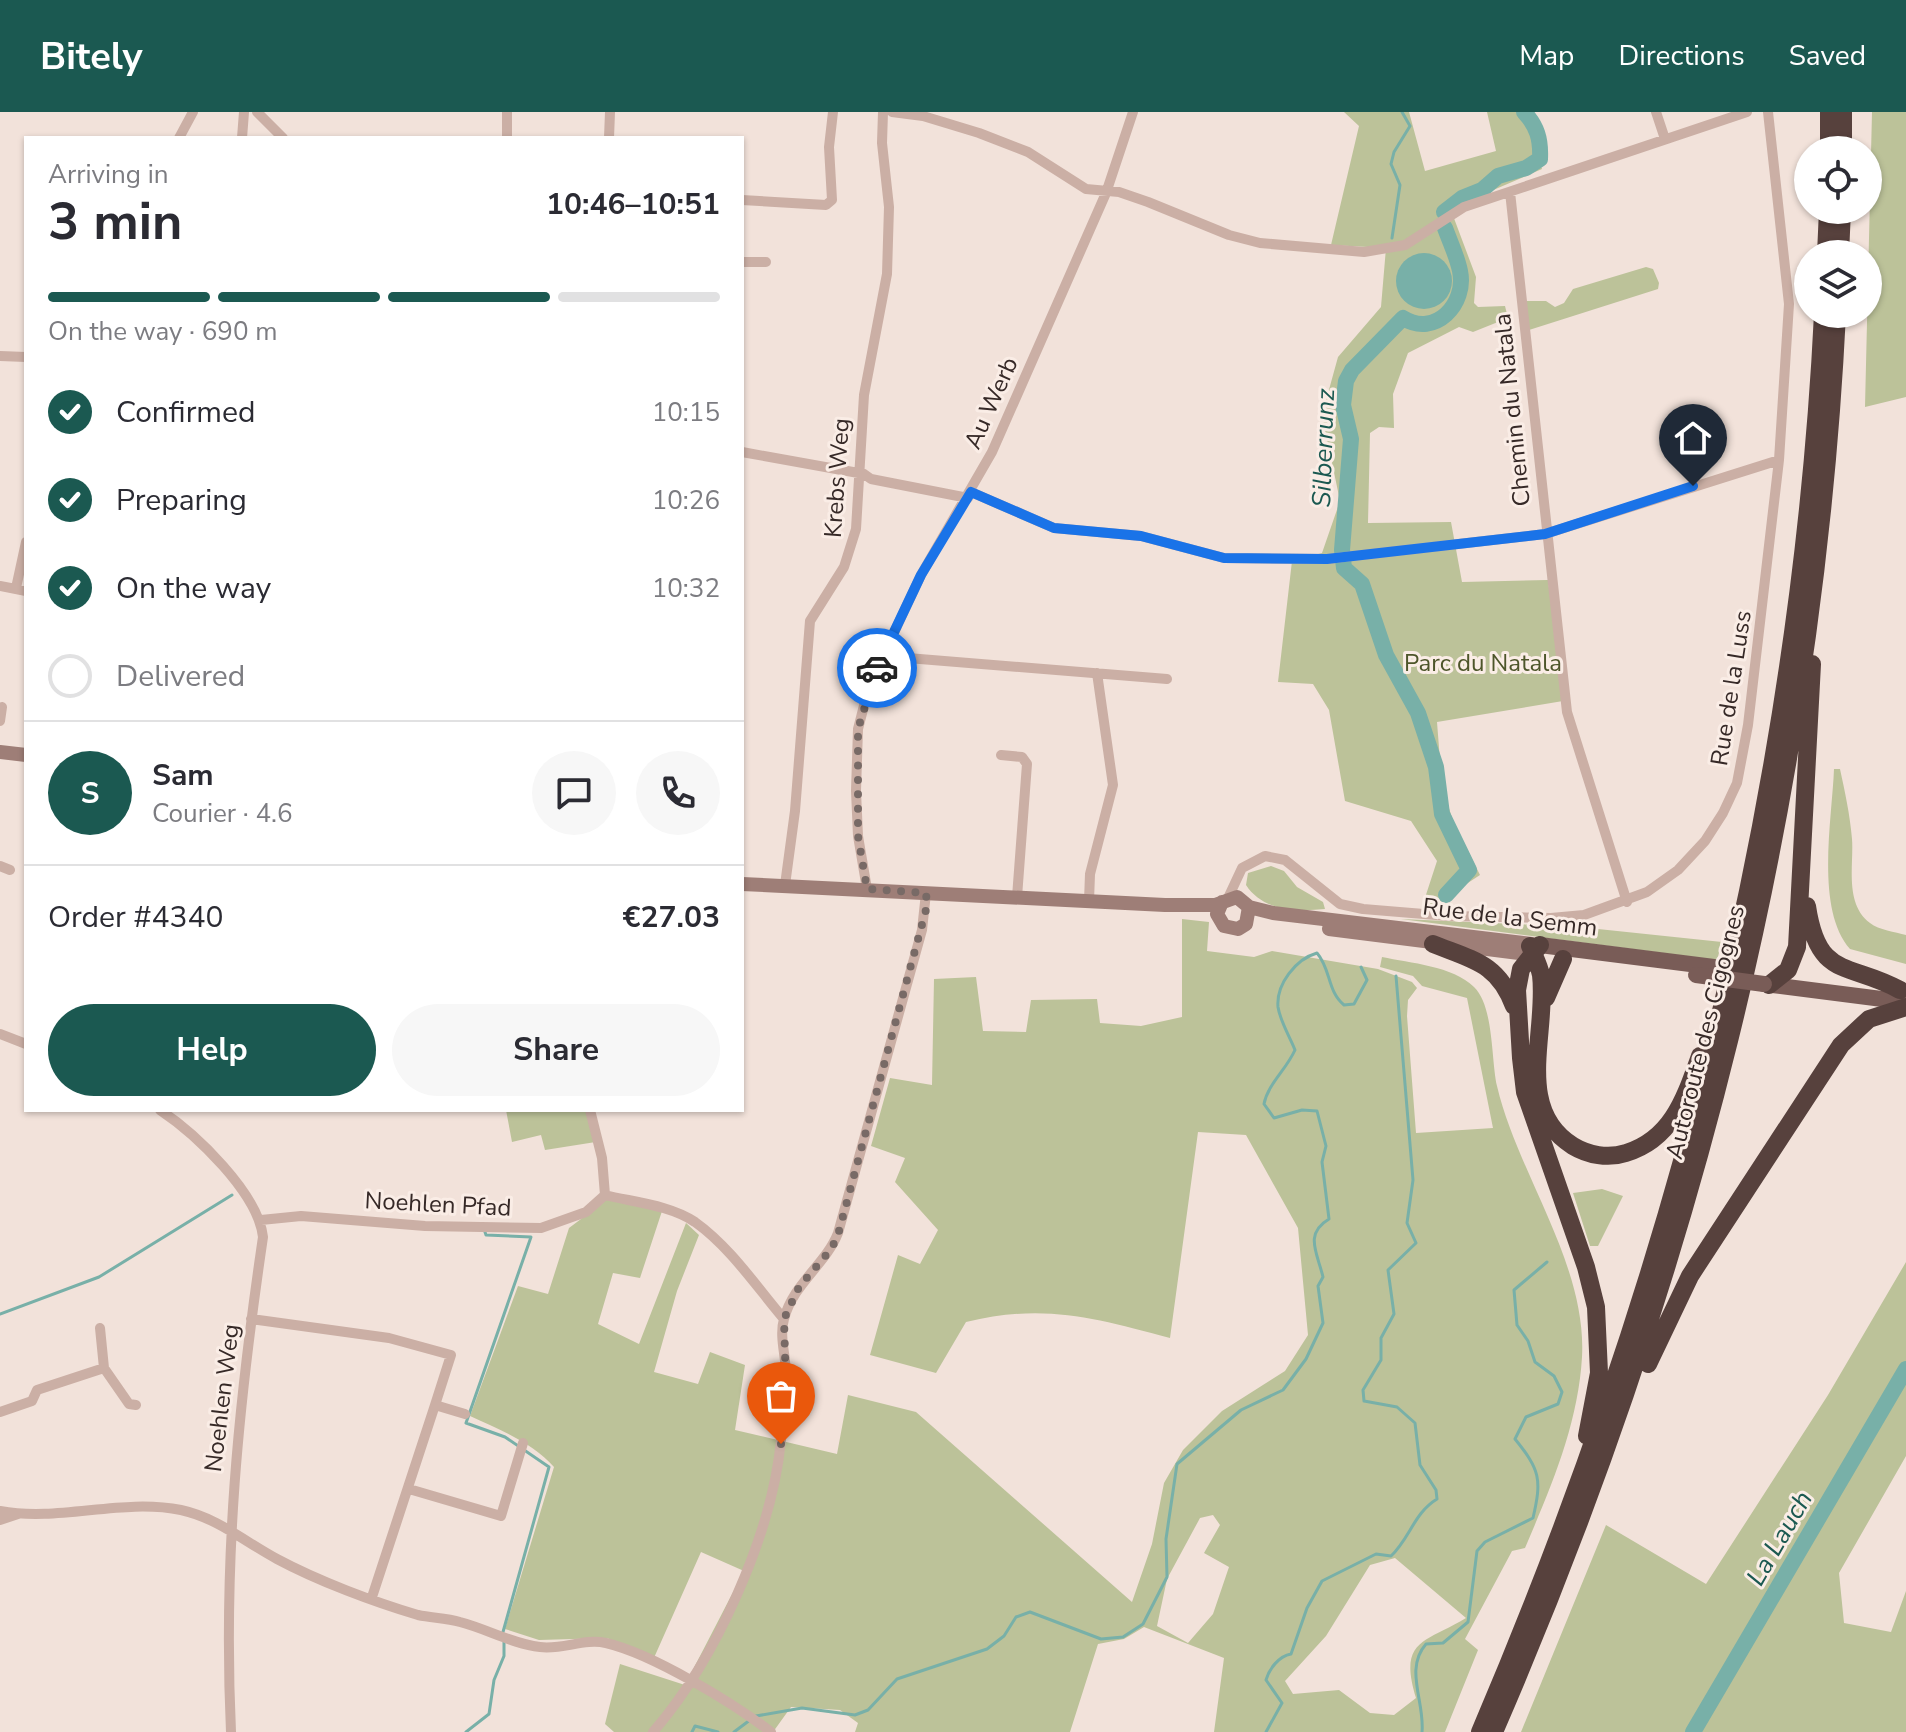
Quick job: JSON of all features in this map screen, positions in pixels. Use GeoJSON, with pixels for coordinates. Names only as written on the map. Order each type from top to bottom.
{"type":"FeatureCollection","features":[{"type":"Feature","properties":{"kind":"highway"},"geometry":{"type":"LineString","coordinates":[[1829,112],[1829,136]]}},
{"type":"Feature","properties":{"kind":"highway"},"geometry":{"type":"LineString","coordinates":[[1843,112],[1843,136]]}},
{"type":"Feature","properties":{"kind":"highway","name":"Autoroute des Cigognes"},"geometry":{"type":"LineString","coordinates":[[1480,1732],[1526,1625],[1579,1482],[1662,1238],[1700,1100],[1722,967],[1775,746],[1797,599],[1822,328]]}},
{"type":"Feature","properties":{"kind":"highway","name":"Autoroute des Cigognes"},"geometry":{"type":"LineString","coordinates":[[1494,1732],[1539,1630],[1624,1403],[1676,1241],[1741,997],[1789,747],[1810,602],[1831,409],[1836,328]]}},
{"type":"Feature","properties":{"kind":"highway"},"geometry":{"type":"LineString","coordinates":[[1770,979],[1794,961],[1797,947],[1803,888],[1815,624],[1810,602]]}},
{"type":"Feature","properties":{"kind":"highway"},"geometry":{"type":"LineString","coordinates":[[1803,888],[1814,937],[1827,957],[1850,973],[1904,997]]}},
{"type":"Feature","properties":{"kind":"highway"},"geometry":{"type":"LineString","coordinates":[[1433,944],[1485,964],[1498,974],[1518,1017]]}},
{"type":"Feature","properties":{"kind":"highway"},"geometry":{"type":"LineString","coordinates":[[1535,948],[1541,976],[1537,1091],[1543,1113],[1553,1130],[1580,1150],[1600,1156],[1620,1155],[1640,1148],[1657,1137],[1678,1113],[1703,1047],[1722,967]]}},
{"type":"Feature","properties":{"kind":"highway"},"geometry":{"type":"LineString","coordinates":[[1535,948],[1521,969],[1518,1017],[1525,1092],[1586,1267],[1596,1307],[1599,1373],[1579,1482]]}},
{"type":"Feature","properties":{"kind":"highway"},"geometry":{"type":"LineString","coordinates":[[1540,1024],[1551,980],[1563,959]]}},
{"type":"Feature","properties":{"kind":"highway"},"geometry":{"type":"LineString","coordinates":[[1624,1403],[1634,1395],[1690,1276],[1841,1045],[1869,1019],[1904,997]]}},
{"type":"Feature","properties":{"kind":"main road"},"geometry":{"type":"LineString","coordinates":[[0,752],[24,755]]}},
{"type":"Feature","properties":{"kind":"main road"},"geometry":{"type":"LineString","coordinates":[[744,884],[1222,906],[1248,910],[1233,929],[1224,926],[1222,906]]}},
{"type":"Feature","properties":{"kind":"main road","name":"Rue de la Semm"},"geometry":{"type":"LineString","coordinates":[[1248,910],[1535,948],[1722,967],[1770,979]]}},
{"type":"Feature","properties":{"kind":"main road","name":"Rue de la Semm"},"geometry":{"type":"LineString","coordinates":[[1248,910],[1433,944],[1535,948],[1563,959],[1696,975],[1770,979]]}},
{"type":"Feature","properties":{"kind":"main road"},"geometry":{"type":"LineString","coordinates":[[1770,979],[1904,997]]}},
{"type":"Feature","properties":{"kind":"street"},"geometry":{"type":"LineString","coordinates":[[180,136],[193,112]]}},
{"type":"Feature","properties":{"kind":"street"},"geometry":{"type":"LineString","coordinates":[[242,136],[244,112]]}},
{"type":"Feature","properties":{"kind":"street"},"geometry":{"type":"LineString","coordinates":[[257,112],[281,136]]}},
{"type":"Feature","properties":{"kind":"street"},"geometry":{"type":"LineString","coordinates":[[507,112],[507,136]]}},
{"type":"Feature","properties":{"kind":"street"},"geometry":{"type":"LineString","coordinates":[[609,136],[610,112]]}},
{"type":"Feature","properties":{"kind":"street"},"geometry":{"type":"LineString","coordinates":[[744,200],[826,205],[832,200],[829,147],[833,112]]}},
{"type":"Feature","properties":{"kind":"street","name":"Krebs Weg"},"geometry":{"type":"LineString","coordinates":[[785,885],[795,811],[810,621],[851,553],[859,498],[864,395],[887,274],[889,207],[882,143],[883,112]]}},
{"type":"Feature","properties":{"kind":"street"},"geometry":{"type":"LineString","coordinates":[[892,112],[923,116],[979,133],[1028,152],[1086,189],[1134,197],[1229,235],[1260,243],[1364,252],[1387,251],[1405,245],[1464,207],[1747,112]]}},
{"type":"Feature","properties":{"kind":"street","name":"Au Werb"},"geometry":{"type":"LineString","coordinates":[[867,889],[858,836],[858,729],[869,686],[921,575],[970,495],[1106,193],[1133,112]]}},
{"type":"Feature","properties":{"kind":"street"},"geometry":{"type":"LineString","coordinates":[[1656,112],[1665,139]]}},
{"type":"Feature","properties":{"kind":"street","name":"Rue de la Luss"},"geometry":{"type":"LineString","coordinates":[[1237,878],[1242,868],[1254,859],[1276,857],[1340,904],[1448,916],[1562,917],[1584,915],[1627,902],[1678,870],[1705,841],[1737,783],[1750,711],[1779,460],[1789,304],[1768,112]]}},
{"type":"Feature","properties":{"kind":"street","name":"Chemin du Natala"},"geometry":{"type":"LineString","coordinates":[[1510,192],[1545,534],[1567,712],[1627,902]]}},
{"type":"Feature","properties":{"kind":"street"},"geometry":{"type":"LineString","coordinates":[[744,262],[766,262]]}},
{"type":"Feature","properties":{"kind":"street"},"geometry":{"type":"LineString","coordinates":[[0,356],[24,357]]}},
{"type":"Feature","properties":{"kind":"street"},"geometry":{"type":"LineString","coordinates":[[744,452],[858,473],[871,479],[970,495],[1054,528],[1141,536],[1224,558],[1352,557],[1545,534],[1779,460]]}},
{"type":"Feature","properties":{"kind":"street"},"geometry":{"type":"LineString","coordinates":[[0,586],[21,590],[24,561]]}},
{"type":"Feature","properties":{"kind":"street"},"geometry":{"type":"LineString","coordinates":[[883,656],[1167,679]]}},
{"type":"Feature","properties":{"kind":"street"},"geometry":{"type":"LineString","coordinates":[[1089,901],[1090,874],[1113,785],[1097,673]]}},
{"type":"Feature","properties":{"kind":"street"},"geometry":{"type":"LineString","coordinates":[[0,721],[2,707]]}},
{"type":"Feature","properties":{"kind":"street"},"geometry":{"type":"LineString","coordinates":[[1001,755],[1022,757],[1027,764],[1017,897]]}},
{"type":"Feature","properties":{"kind":"street"},"geometry":{"type":"LineString","coordinates":[[1222,906],[1237,878]]}},
{"type":"Feature","properties":{"kind":"street"},"geometry":{"type":"LineString","coordinates":[[1237,878],[1248,910]]}},
{"type":"Feature","properties":{"kind":"street"},"geometry":{"type":"LineString","coordinates":[[653,1732],[691,1682],[746,1574],[762,1528],[781,1444],[786,1388],[784,1319],[799,1287],[832,1248],[839,1231],[922,930],[926,893]]}},
{"type":"Feature","properties":{"kind":"street"},"geometry":{"type":"LineString","coordinates":[[0,1034],[24,1043]]}},
{"type":"Feature","properties":{"kind":"street"},"geometry":{"type":"LineString","coordinates":[[162,1112],[206,1148],[261,1220]]}},
{"type":"Feature","properties":{"kind":"street"},"geometry":{"type":"LineString","coordinates":[[590,1112],[602,1158],[605,1195],[674,1212],[694,1221],[726,1251],[784,1319]]}},
{"type":"Feature","properties":{"kind":"street","name":"Noehlen Pfad"},"geometry":{"type":"LineString","coordinates":[[261,1220],[301,1216],[425,1226],[541,1228],[586,1212],[605,1195]]}},
{"type":"Feature","properties":{"kind":"street","name":"Noehlen Weg"},"geometry":{"type":"LineString","coordinates":[[231,1732],[229,1530],[239,1399],[263,1237],[261,1220]]}},
{"type":"Feature","properties":{"kind":"street"},"geometry":{"type":"LineString","coordinates":[[251,1319],[389,1338],[451,1355],[372,1597]]}},
{"type":"Feature","properties":{"kind":"street"},"geometry":{"type":"LineString","coordinates":[[100,1328],[104,1368],[129,1404],[136,1405]]}},
{"type":"Feature","properties":{"kind":"street"},"geometry":{"type":"LineString","coordinates":[[0,1412],[32,1401],[37,1390],[104,1368]]}},
{"type":"Feature","properties":{"kind":"street"},"geometry":{"type":"LineString","coordinates":[[435,1405],[465,1414]]}},
{"type":"Feature","properties":{"kind":"street"},"geometry":{"type":"LineString","coordinates":[[409,1489],[501,1516],[523,1443]]}},
{"type":"Feature","properties":{"kind":"street"},"geometry":{"type":"LineString","coordinates":[[0,1511],[18,1514],[157,1506],[184,1511],[229,1530],[298,1569],[419,1615],[492,1631],[523,1645],[546,1648],[607,1643],[691,1682],[750,1716],[771,1732]]}},
{"type":"Feature","properties":{"kind":"street"},"geometry":{"type":"LineString","coordinates":[[0,1520],[18,1514]]}},
{"type":"Feature","properties":{"kind":"green space","name":"Parc du Natala"},"geometry":{"type":"Polygon","coordinates":[[[1344,112],[1409,112],[1425,171],[1496,151],[1487,112],[1524,112],[1542,169],[1484,194],[1452,213],[1476,277],[1474,303],[1478,307],[1505,306],[1508,318],[1473,332],[1459,327],[1408,353],[1393,394],[1394,428],[1379,427],[1370,433],[1368,523],[1451,522],[1462,582],[1548,580],[1563,701],[1437,722],[1442,786],[1453,821],[1480,875],[1428,909],[1422,907],[1437,861],[1411,821],[1345,801],[1329,710],[1313,684],[1278,682],[1292,561],[1322,553],[1340,501],[1322,415],[1338,357],[1381,307],[1386,248],[1331,245],[1359,126],[1344,112]]]}},
{"type":"Feature","properties":{"kind":"green space"},"geometry":{"type":"Polygon","coordinates":[[[1872,112],[1906,112],[1906,397],[1865,407],[1867,328],[1882,328],[1882,240],[1869,240],[1869,224],[1882,224],[1882,136],[1871,136],[1872,112]]]}},
{"type":"Feature","properties":{"kind":"green space"},"geometry":{"type":"Polygon","coordinates":[[[1646,267],[1653,269],[1659,283],[1658,289],[1529,330],[1525,301],[1546,301],[1555,307],[1564,303],[1573,289],[1646,267]]]}},
{"type":"Feature","properties":{"kind":"green space"},"geometry":{"type":"Polygon","coordinates":[[[1834,769],[1840,769],[1849,812],[1856,905],[1870,923],[1906,935],[1906,964],[1850,949],[1839,932],[1832,911],[1828,863],[1834,769]]]}},
{"type":"Feature","properties":{"kind":"green space"},"geometry":{"type":"Polygon","coordinates":[[[1271,866],[1284,871],[1297,887],[1323,902],[1325,909],[1281,908],[1253,894],[1246,885],[1248,873],[1271,866]]]}},
{"type":"Feature","properties":{"kind":"green space"},"geometry":{"type":"Polygon","coordinates":[[[1182,919],[1209,922],[1207,951],[1254,957],[1272,951],[1378,969],[1412,982],[1417,988],[1408,1000],[1407,1016],[1416,1133],[1493,1128],[1467,998],[1422,986],[1413,976],[1380,967],[1382,957],[1455,974],[1474,987],[1485,1007],[1497,1086],[1507,1119],[1574,1288],[1581,1322],[1582,1357],[1575,1407],[1553,1479],[1525,1548],[1512,1551],[1465,1639],[1478,1650],[1445,1732],[1214,1732],[1224,1658],[1144,1627],[1124,1639],[1098,1644],[1070,1732],[855,1732],[858,1723],[840,1710],[791,1707],[773,1732],[614,1732],[605,1724],[620,1664],[685,1685],[744,1571],[701,1552],[653,1660],[607,1638],[539,1640],[505,1629],[554,1467],[526,1444],[470,1416],[518,1286],[548,1294],[569,1228],[609,1198],[663,1208],[640,1278],[613,1273],[598,1324],[639,1344],[686,1223],[699,1235],[677,1291],[654,1372],[698,1384],[710,1352],[745,1365],[735,1430],[837,1454],[848,1395],[916,1412],[1132,1602],[1152,1544],[1164,1483],[1183,1450],[1222,1411],[1285,1371],[1308,1335],[1298,1228],[1246,1135],[1198,1132],[1170,1338],[1069,1315],[994,1316],[966,1322],[936,1373],[870,1355],[898,1255],[920,1264],[938,1230],[895,1182],[905,1158],[871,1146],[890,1078],[932,1085],[934,979],[976,977],[983,1031],[1026,1032],[1031,1000],[1097,999],[1100,1023],[1141,1026],[1182,1017],[1182,919]],[[1213,1515],[1200,1518],[1167,1579],[1157,1626],[1188,1643],[1213,1614],[1229,1567],[1204,1553],[1220,1525],[1213,1515]],[[1395,1558],[1370,1565],[1326,1636],[1285,1681],[1293,1694],[1339,1690],[1370,1713],[1394,1715],[1416,1698],[1410,1664],[1413,1653],[1427,1639],[1466,1618],[1395,1558]]]}},
{"type":"Feature","properties":{"kind":"green space"},"geometry":{"type":"Polygon","coordinates":[[[1401,919],[1579,927],[1722,942],[1717,960],[1401,919]]]}},
{"type":"Feature","properties":{"kind":"green space"},"geometry":{"type":"Polygon","coordinates":[[[506,1112],[593,1112],[602,1141],[545,1150],[541,1135],[512,1142],[506,1112]]]}},
{"type":"Feature","properties":{"kind":"green space"},"geometry":{"type":"Polygon","coordinates":[[[1602,1189],[1623,1196],[1598,1246],[1590,1246],[1573,1193],[1602,1189]]]}},
{"type":"Feature","properties":{"kind":"green space"},"geometry":{"type":"Polygon","coordinates":[[[1906,1262],[1906,1456],[1839,1573],[1844,1623],[1891,1632],[1906,1591],[1906,1732],[1521,1732],[1606,1525],[1706,1584],[1828,1395],[1906,1262]]]}},
{"type":"Feature","properties":{"kind":"water"},"geometry":{"type":"Polygon","coordinates":[[[1424,253],[1444,261],[1452,281],[1444,301],[1424,309],[1404,301],[1396,281],[1404,261],[1424,253]]]}},
{"type":"Feature","properties":{"kind":"waterway"},"geometry":{"type":"LineString","coordinates":[[1392,238],[1400,185],[1391,164],[1394,152],[1410,126],[1402,112]]}},
{"type":"Feature","properties":{"kind":"waterway","name":"Silberrunz"},"geometry":{"type":"LineString","coordinates":[[1444,212],[1462,198],[1482,190],[1498,176],[1526,168],[1540,159],[1537,133],[1524,112]]}},
{"type":"Feature","properties":{"kind":"waterway","name":"Silberrunz"},"geometry":{"type":"LineString","coordinates":[[1445,228],[1460,271],[1459,295],[1453,306],[1437,321],[1426,324],[1403,318],[1352,370],[1346,381],[1343,405],[1351,439],[1342,550],[1344,568],[1362,584],[1386,655],[1418,713],[1436,767],[1442,814],[1469,870],[1446,895]]}},
{"type":"Feature","properties":{"kind":"waterway"},"geometry":{"type":"LineString","coordinates":[[756,1716],[802,1708],[855,1715],[868,1710],[897,1679],[987,1649],[1004,1636],[1016,1617],[1030,1612],[1101,1639],[1123,1637],[1143,1624],[1167,1577],[1166,1539],[1177,1464],[1241,1410],[1283,1390],[1306,1359],[1323,1323],[1318,1286],[1323,1277],[1314,1244],[1317,1231],[1329,1219],[1322,1162],[1326,1146],[1317,1111],[1302,1110],[1274,1118],[1264,1104],[1269,1090],[1295,1050],[1278,1007],[1284,981],[1302,961],[1317,953],[1339,999],[1344,1005],[1354,1004],[1367,980],[1361,967]]}},
{"type":"Feature","properties":{"kind":"waterway"},"geometry":{"type":"LineString","coordinates":[[1266,1732],[1282,1703],[1266,1680],[1267,1676],[1279,1660],[1291,1654],[1307,1608],[1322,1581],[1376,1554],[1391,1556],[1417,1518],[1437,1499],[1436,1490],[1420,1465],[1415,1423],[1397,1407],[1364,1401],[1363,1390],[1381,1360],[1381,1338],[1394,1314],[1388,1270],[1416,1243],[1407,1223],[1413,1180],[1396,976]]}},
{"type":"Feature","properties":{"kind":"waterway"},"geometry":{"type":"LineString","coordinates":[[0,1314],[99,1277],[232,1195]]}},
{"type":"Feature","properties":{"kind":"waterway"},"geometry":{"type":"LineString","coordinates":[[484,1229],[486,1235],[531,1237],[466,1423],[505,1437],[549,1467],[503,1632]]}},
{"type":"Feature","properties":{"kind":"waterway"},"geometry":{"type":"LineString","coordinates":[[1422,1732],[1416,1675],[1420,1654],[1426,1644],[1443,1643],[1468,1622],[1477,1551],[1485,1542],[1533,1518],[1538,1494],[1537,1476],[1530,1459],[1515,1439],[1526,1417],[1558,1404],[1562,1392],[1554,1376],[1535,1362],[1528,1341],[1517,1325],[1514,1290],[1547,1262]]}},
{"type":"Feature","properties":{"kind":"waterway","name":"La Lauch"},"geometry":{"type":"LineString","coordinates":[[1693,1732],[1906,1369]]}},
{"type":"Feature","properties":{"kind":"waterway"},"geometry":{"type":"LineString","coordinates":[[466,1732],[489,1714],[494,1680],[504,1656],[504,1640]]}},
{"type":"Feature","properties":{"kind":"waterway"},"geometry":{"type":"LineString","coordinates":[[734,1732],[750,1720]]}},
{"type":"Feature","properties":{"kind":"waterway"},"geometry":{"type":"LineString","coordinates":[[692,1732],[695,1726],[718,1732]]}},
{"type":"Feature","properties":{"kind":"way so far"},"geometry":{"type":"LineString","coordinates":[[781,1444],[786,1388],[784,1319],[799,1287],[810,1270],[832,1248],[839,1231],[927,906],[926,893],[867,889],[858,836],[858,729],[877,668]]}},
{"type":"Feature","properties":{"kind":"route"},"geometry":{"type":"LineString","coordinates":[[877,668],[921,575],[971,492],[1054,528],[1141,536],[1224,558],[1327,559],[1545,534],[1693,486]]}}]}
